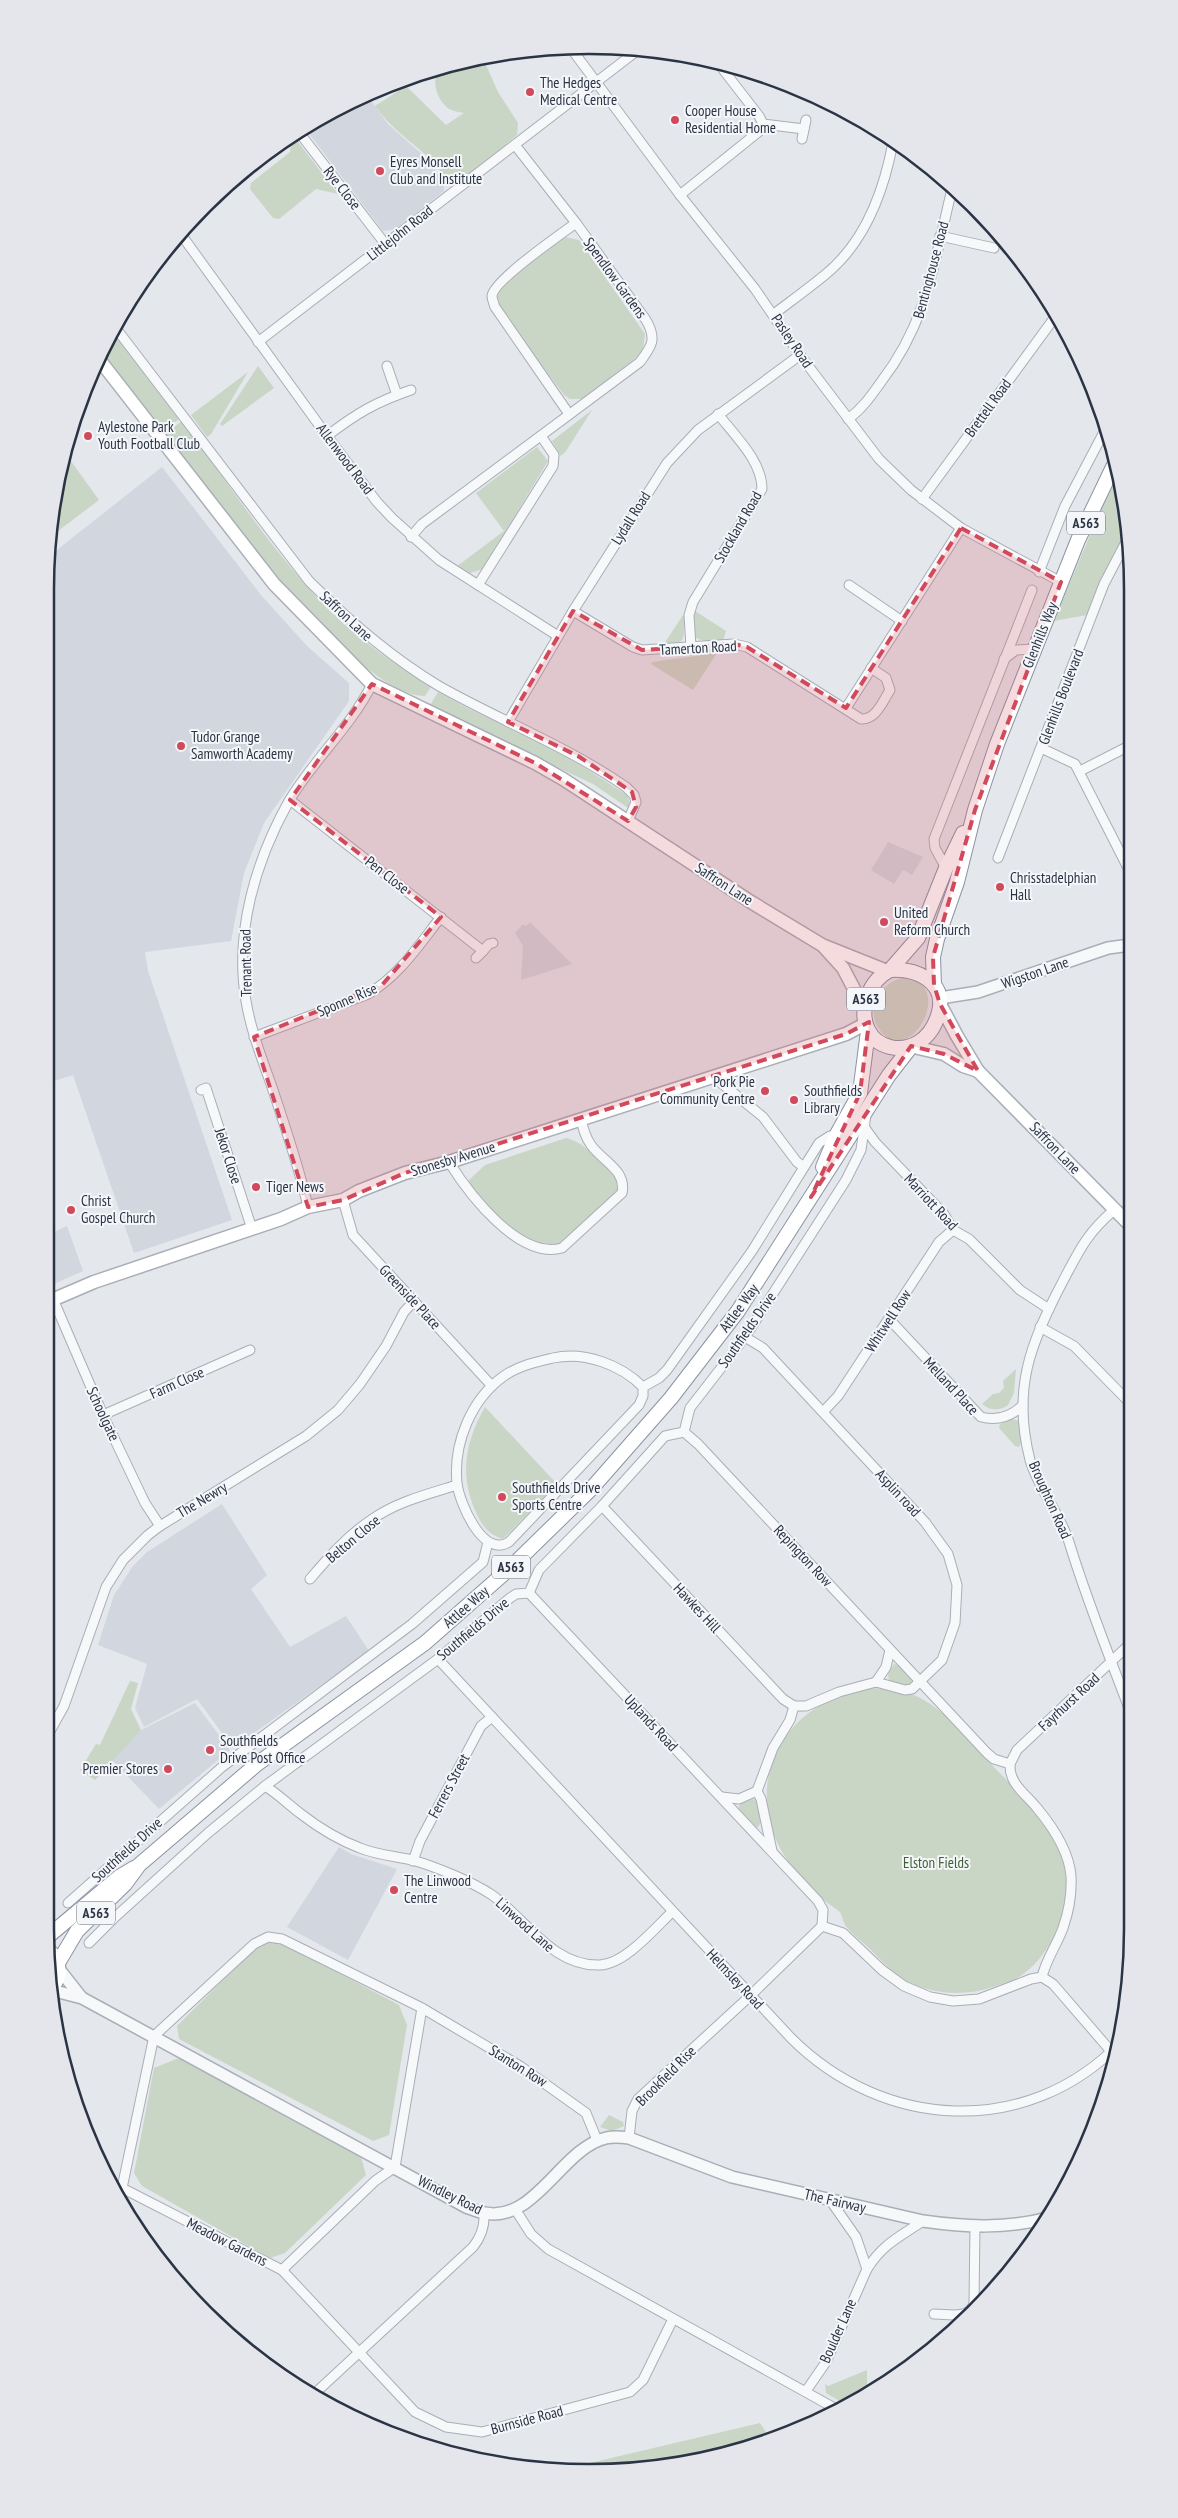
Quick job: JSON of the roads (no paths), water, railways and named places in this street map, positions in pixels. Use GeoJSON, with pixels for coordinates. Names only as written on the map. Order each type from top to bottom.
{"type":"FeatureCollection","features":[{"type":"Feature","properties":{"kind":"highway","name":"Glenhills Way"},"geometry":{"type":"LineString","coordinates":[[938,996],[935,948],[957,882],[975,810],[1034,649],[1061,582],[1111,472]]}},
{"type":"Feature","properties":{"kind":"highway","name":"Glenhills Way"},"geometry":{"type":"LineString","coordinates":[[889,970],[918,938],[946,868],[975,810]]}},
{"type":"Feature","properties":{"kind":"highway","name":"A563"},"geometry":{"type":"LineString","coordinates":[[889,970],[916,972],[928,979],[938,996],[933,1027],[921,1042],[912,1047],[900,1049],[886,1046],[874,1039],[866,1028],[864,1008],[870,990],[889,970]]}},
{"type":"Feature","properties":{"kind":"highway","name":"Attlee Way"},"geometry":{"type":"LineString","coordinates":[[810,1197],[836,1136],[860,1094],[866,1028]]}},
{"type":"Feature","properties":{"kind":"highway","name":"Attlee Way"},"geometry":{"type":"LineString","coordinates":[[54,1933],[88,1912],[125,1884],[140,1865],[258,1764],[419,1648],[509,1569],[592,1488],[671,1398],[738,1311],[889,1075],[912,1047]]}},
{"type":"Feature","properties":{"kind":"highway","name":"Attlee Way"},"geometry":{"type":"LineString","coordinates":[[56,1980],[59,1966],[70,1942],[88,1912]]}},
{"type":"Feature","properties":{"kind":"highway"},"geometry":{"type":"LineString","coordinates":[[55,1960],[59,1966]]}},
{"type":"Feature","properties":{"kind":"main road","name":"Saffron Lane"},"geometry":{"type":"LineString","coordinates":[[103,365],[274,584],[372,684],[535,763],[628,821],[751,902],[822,945],[889,970]]}},
{"type":"Feature","properties":{"kind":"main road","name":"Saffron Lane"},"geometry":{"type":"LineString","coordinates":[[822,945],[843,968],[864,1008]]}},
{"type":"Feature","properties":{"kind":"main road","name":"Saffron Lane"},"geometry":{"type":"LineString","coordinates":[[938,996],[957,1036],[978,1071],[1124,1219]]}},
{"type":"Feature","properties":{"kind":"main road","name":"Stonesby Avenue"},"geometry":{"type":"LineString","coordinates":[[54,1299],[94,1282],[252,1229],[308,1207],[344,1200],[358,1191],[406,1173],[449,1162],[581,1118],[866,1028]]}},
{"type":"Feature","properties":{"kind":"main road","name":"Saffron Lane"},"geometry":{"type":"LineString","coordinates":[[912,1047],[944,1054],[963,1066],[978,1071]]}},
{"type":"Feature","properties":{"kind":"street","name":"Pasley Road"},"geometry":{"type":"LineString","coordinates":[[575,54],[680,195],[774,314],[800,355],[879,459],[922,499],[962,528],[1039,572],[1061,582]]}},
{"type":"Feature","properties":{"kind":"street","name":"Littlejohn Road"},"geometry":{"type":"LineString","coordinates":[[258,342],[631,56]]}},
{"type":"Feature","properties":{"kind":"street"},"geometry":{"type":"LineString","coordinates":[[725,71],[763,124]]}},
{"type":"Feature","properties":{"kind":"street"},"geometry":{"type":"LineString","coordinates":[[763,124],[805,124],[802,139]]}},
{"type":"Feature","properties":{"kind":"street"},"geometry":{"type":"LineString","coordinates":[[680,195],[758,134],[763,124]]}},
{"type":"Feature","properties":{"kind":"street","name":"Rye Close"},"geometry":{"type":"LineString","coordinates":[[303,137],[386,245]]}},
{"type":"Feature","properties":{"kind":"street","name":"Spendlow Gardens"},"geometry":{"type":"LineString","coordinates":[[411,537],[422,524],[640,362],[652,342],[652,331],[646,320],[576,223],[516,145]]}},
{"type":"Feature","properties":{"kind":"street"},"geometry":{"type":"LineString","coordinates":[[774,314],[827,273],[852,245],[864,228],[878,199],[891,148]]}},
{"type":"Feature","properties":{"kind":"street","name":"Bentinghouse Road"},"geometry":{"type":"LineString","coordinates":[[848,419],[860,410],[894,365],[915,328],[927,296],[950,195]]}},
{"type":"Feature","properties":{"kind":"street","name":"Spendlow Gardens"},"geometry":{"type":"LineString","coordinates":[[569,414],[495,307],[492,296],[497,286],[510,274],[576,223]]}},
{"type":"Feature","properties":{"kind":"street"},"geometry":{"type":"LineString","coordinates":[[940,236],[994,248]]}},
{"type":"Feature","properties":{"kind":"street","name":"Allenwood Road"},"geometry":{"type":"LineString","coordinates":[[184,240],[377,502],[411,537],[439,560],[558,636]]}},
{"type":"Feature","properties":{"kind":"street","name":"Brettell Road"},"geometry":{"type":"LineString","coordinates":[[922,499],[1053,320]]}},
{"type":"Feature","properties":{"kind":"street","name":"Saffron Lane"},"geometry":{"type":"LineString","coordinates":[[119,332],[315,588],[368,637],[394,657],[438,685],[578,756],[632,792],[636,807],[628,821]]}},
{"type":"Feature","properties":{"kind":"street","name":"Lydall Road"},"geometry":{"type":"LineString","coordinates":[[508,722],[573,611],[667,463],[698,430],[800,355]]}},
{"type":"Feature","properties":{"kind":"street"},"geometry":{"type":"LineString","coordinates":[[387,366],[397,395]]}},
{"type":"Feature","properties":{"kind":"street"},"geometry":{"type":"LineString","coordinates":[[327,436],[357,412],[412,390]]}},
{"type":"Feature","properties":{"kind":"street","name":"Stockland Road"},"geometry":{"type":"LineString","coordinates":[[690,647],[689,615],[693,602],[762,489],[762,476],[756,465],[718,414]]}},
{"type":"Feature","properties":{"kind":"street"},"geometry":{"type":"LineString","coordinates":[[478,585],[553,466],[554,455],[541,436]]}},
{"type":"Feature","properties":{"kind":"street"},"geometry":{"type":"LineString","coordinates":[[1039,572],[1065,506],[1102,436]]}},
{"type":"Feature","properties":{"kind":"street"},"geometry":{"type":"LineString","coordinates":[[846,708],[962,528]]}},
{"type":"Feature","properties":{"kind":"street","name":"Glenhills Boulevard"},"geometry":{"type":"LineString","coordinates":[[998,858],[1104,584],[1123,548]]}},
{"type":"Feature","properties":{"kind":"street"},"geometry":{"type":"LineString","coordinates":[[849,585],[902,621]]}},
{"type":"Feature","properties":{"kind":"street"},"geometry":{"type":"LineString","coordinates":[[946,868],[935,848],[934,838],[1032,590]]}},
{"type":"Feature","properties":{"kind":"street","name":"Tamerton Road"},"geometry":{"type":"LineString","coordinates":[[573,611],[633,647],[654,651],[734,644],[747,647],[861,719],[866,719],[875,714],[890,690],[886,678],[872,668]]}},
{"type":"Feature","properties":{"kind":"street"},"geometry":{"type":"LineString","coordinates":[[1004,659],[1016,650],[1034,649]]}},
{"type":"Feature","properties":{"kind":"street","name":"Trenant Road"},"geometry":{"type":"LineString","coordinates":[[308,1207],[254,1037],[244,984],[245,923],[263,857],[290,800],[372,684]]}},
{"type":"Feature","properties":{"kind":"street"},"geometry":{"type":"LineString","coordinates":[[1041,748],[1075,764],[1080,770],[1124,858]]}},
{"type":"Feature","properties":{"kind":"street"},"geometry":{"type":"LineString","coordinates":[[1080,770],[1124,748]]}},
{"type":"Feature","properties":{"kind":"street","name":"Pen Close"},"geometry":{"type":"LineString","coordinates":[[290,800],[483,951]]}},
{"type":"Feature","properties":{"kind":"street","name":"Sponne Rise"},"geometry":{"type":"LineString","coordinates":[[254,1037],[368,994],[398,971],[441,917]]}},
{"type":"Feature","properties":{"kind":"street"},"geometry":{"type":"LineString","coordinates":[[476,958],[489,944],[493,943]]}},
{"type":"Feature","properties":{"kind":"street","name":"Wigston Lane"},"geometry":{"type":"LineString","coordinates":[[938,996],[978,992],[1108,948],[1124,946]]}},
{"type":"Feature","properties":{"kind":"street"},"geometry":{"type":"LineString","coordinates":[[716,1076],[720,1082],[763,1117],[797,1162],[804,1167]]}},
{"type":"Feature","properties":{"kind":"street","name":"Jekor Close"},"geometry":{"type":"LineString","coordinates":[[201,1090],[206,1088],[252,1229]]}},
{"type":"Feature","properties":{"kind":"street","name":"Southfields Drive"},"geometry":{"type":"LineString","coordinates":[[89,1943],[208,1833],[265,1786],[438,1658],[510,1598],[516,1594],[529,1593],[539,1570],[602,1506],[665,1436],[684,1432],[690,1408],[745,1337],[846,1180],[861,1150],[866,1112]]}},
{"type":"Feature","properties":{"kind":"street"},"geometry":{"type":"LineString","coordinates":[[449,1162],[466,1188],[505,1228],[536,1248],[554,1251],[562,1248],[622,1193],[624,1183],[618,1172],[592,1147],[587,1139],[581,1118]]}},
{"type":"Feature","properties":{"kind":"street","name":"Marriott Road"},"geometry":{"type":"LineString","coordinates":[[865,1128],[875,1142],[944,1214],[953,1230],[969,1239],[1020,1290],[1049,1309]]}},
{"type":"Feature","properties":{"kind":"street"},"geometry":{"type":"LineString","coordinates":[[643,1387],[659,1378],[667,1370],[702,1323],[768,1227],[819,1143],[830,1136],[836,1136]]}},
{"type":"Feature","properties":{"kind":"street","name":"Greenside Place"},"geometry":{"type":"LineString","coordinates":[[344,1200],[354,1235],[492,1386]]}},
{"type":"Feature","properties":{"kind":"street","name":"Broughton Road"},"geometry":{"type":"LineString","coordinates":[[1114,1210],[1087,1237],[1040,1328],[1026,1367],[1023,1405],[1031,1462],[1069,1541],[1078,1576],[1124,1694]]}},
{"type":"Feature","properties":{"kind":"street","name":"Whitwell Row"},"geometry":{"type":"LineString","coordinates":[[822,1412],[838,1396],[890,1320],[939,1242],[953,1230]]}},
{"type":"Feature","properties":{"kind":"street","name":"The Newry"},"geometry":{"type":"LineString","coordinates":[[54,1724],[64,1706],[106,1587],[123,1560],[160,1526],[306,1436],[338,1410],[360,1384],[386,1346],[404,1312],[414,1301]]}},
{"type":"Feature","properties":{"kind":"street","name":"Schoolgate"},"geometry":{"type":"LineString","coordinates":[[54,1311],[145,1503],[160,1526]]}},
{"type":"Feature","properties":{"kind":"street","name":"Melland Place"},"geometry":{"type":"LineString","coordinates":[[890,1320],[981,1417],[992,1420],[1001,1418],[1023,1405]]}},
{"type":"Feature","properties":{"kind":"street"},"geometry":{"type":"LineString","coordinates":[[1040,1328],[1074,1346],[1124,1397]]}},
{"type":"Feature","properties":{"kind":"street","name":"Asplin road"},"geometry":{"type":"LineString","coordinates":[[745,1337],[763,1348],[925,1522],[948,1554],[957,1585],[955,1623],[942,1660],[920,1683]]}},
{"type":"Feature","properties":{"kind":"street","name":"Farm Close"},"geometry":{"type":"LineString","coordinates":[[104,1415],[250,1350]]}},
{"type":"Feature","properties":{"kind":"street"},"geometry":{"type":"LineString","coordinates":[[574,1356],[613,1366],[632,1377],[643,1387],[643,1396],[639,1405],[509,1542],[500,1546],[488,1542],[470,1520],[457,1485],[458,1450],[463,1432],[482,1397],[492,1386],[503,1377],[528,1364],[556,1357],[574,1356]]}},
{"type":"Feature","properties":{"kind":"street","name":"Repington Row"},"geometry":{"type":"LineString","coordinates":[[684,1432],[698,1444],[920,1683]]}},
{"type":"Feature","properties":{"kind":"street","name":"Belton Close"},"geometry":{"type":"LineString","coordinates":[[310,1579],[334,1550],[371,1519],[410,1500],[457,1485]]}},
{"type":"Feature","properties":{"kind":"street","name":"Hawkes Hill"},"geometry":{"type":"LineString","coordinates":[[602,1506],[783,1699],[794,1706]]}},
{"type":"Feature","properties":{"kind":"street","name":"Southfields Drive"},"geometry":{"type":"LineString","coordinates":[[68,1903],[222,1766],[412,1624],[483,1562],[488,1542]]}},
{"type":"Feature","properties":{"kind":"street","name":"Uplands Road"},"geometry":{"type":"LineString","coordinates":[[529,1593],[720,1795],[773,1854]]}},
{"type":"Feature","properties":{"kind":"street"},"geometry":{"type":"LineString","coordinates":[[720,1795],[733,1800],[745,1798],[757,1791],[773,1748],[790,1720],[794,1706],[806,1706],[839,1692],[876,1682],[883,1675],[890,1650]]}},
{"type":"Feature","properties":{"kind":"street","name":"Fayrhurst Road"},"geometry":{"type":"LineString","coordinates":[[1010,1764],[1017,1750],[1124,1650]]}},
{"type":"Feature","properties":{"kind":"street","name":"Helmsley Road"},"geometry":{"type":"LineString","coordinates":[[438,1658],[596,1826],[750,1996],[801,2049],[839,2078],[877,2096],[927,2110],[954,2112],[982,2111],[1029,2101],[1051,2092],[1108,2058]]}},
{"type":"Feature","properties":{"kind":"street"},"geometry":{"type":"LineString","coordinates":[[876,1682],[906,1690],[912,1689],[920,1683],[986,1753],[994,1759],[1010,1764],[1011,1778],[1036,1807],[1056,1835],[1071,1873],[1071,1900],[1063,1929],[1045,1965],[1042,1978]]}},
{"type":"Feature","properties":{"kind":"street","name":"Ferrers Street"},"geometry":{"type":"LineString","coordinates":[[413,1861],[420,1841],[480,1726],[492,1717]]}},
{"type":"Feature","properties":{"kind":"street","name":"Linwood Lane"},"geometry":{"type":"LineString","coordinates":[[265,1786],[310,1821],[348,1842],[384,1856],[413,1861],[460,1879],[490,1894],[523,1920],[557,1954],[577,1963],[601,1965],[612,1963],[623,1957],[672,1912]]}},
{"type":"Feature","properties":{"kind":"street"},"geometry":{"type":"LineString","coordinates":[[757,1791],[761,1799],[773,1854],[818,1901],[823,1910],[822,1926],[843,1933],[882,1970],[904,1986],[930,1997],[953,2001],[979,1998],[1031,1979],[1042,1978],[1053,1984],[1110,2050]]}},
{"type":"Feature","properties":{"kind":"street","name":"Southfields Drive"},"geometry":{"type":"LineString","coordinates":[[86,1887],[88,1912]]}},
{"type":"Feature","properties":{"kind":"street"},"geometry":{"type":"LineString","coordinates":[[88,1912],[114,1919]]}},
{"type":"Feature","properties":{"kind":"street","name":"Brookfield Rise"},"geometry":{"type":"LineString","coordinates":[[629,2138],[632,2111],[638,2099],[750,1996],[822,1926]]}},
{"type":"Feature","properties":{"kind":"street"},"geometry":{"type":"LineString","coordinates":[[122,2188],[154,2036],[254,1944],[268,1938],[282,1939],[422,2008],[395,2167]]}},
{"type":"Feature","properties":{"kind":"street","name":"Windley Road"},"geometry":{"type":"LineString","coordinates":[[59,1966],[82,1998]]}},
{"type":"Feature","properties":{"kind":"street","name":"Windley Road"},"geometry":{"type":"LineString","coordinates":[[57,1991],[82,1998],[466,2206],[484,2213],[494,2214],[515,2209]]}},
{"type":"Feature","properties":{"kind":"street","name":"Stanton Row"},"geometry":{"type":"LineString","coordinates":[[422,2008],[520,2066],[579,2107],[590,2120],[597,2140]]}},
{"type":"Feature","properties":{"kind":"street"},"geometry":{"type":"LineString","coordinates":[[629,2138],[608,2137],[597,2140],[534,2195],[515,2209],[531,2234],[548,2249],[832,2406]]}},
{"type":"Feature","properties":{"kind":"street","name":"The Fairway"},"geometry":{"type":"LineString","coordinates":[[629,2138],[732,2177],[923,2221],[975,2227],[1019,2224],[1038,2220]]}},
{"type":"Feature","properties":{"kind":"street","name":"Meadow Gardens"},"geometry":{"type":"LineString","coordinates":[[122,2188],[282,2270],[375,2181],[395,2167]]}},
{"type":"Feature","properties":{"kind":"street"},"geometry":{"type":"LineString","coordinates":[[830,2200],[856,2237],[866,2269]]}},
{"type":"Feature","properties":{"kind":"street"},"geometry":{"type":"LineString","coordinates":[[318,2391],[473,2247],[480,2237],[484,2213]]}},
{"type":"Feature","properties":{"kind":"street","name":"Boulder Lane"},"geometry":{"type":"LineString","coordinates":[[806,2391],[826,2362],[866,2269],[877,2253],[888,2242],[923,2221]]}},
{"type":"Feature","properties":{"kind":"street"},"geometry":{"type":"LineString","coordinates":[[974,2300],[975,2227]]}},
{"type":"Feature","properties":{"kind":"street","name":"Burnside Road"},"geometry":{"type":"LineString","coordinates":[[282,2270],[415,2412],[446,2427],[482,2432],[630,2392],[643,2380],[673,2319]]}},
{"type":"Feature","properties":{"kind":"street"},"geometry":{"type":"LineString","coordinates":[[934,2314],[959,2315]]}},
{"type":"Feature","properties":{"kind":"place","name":"The Hedges Medical Centre"},"geometry":{"type":"Point","coordinates":[530,92]}},
{"type":"Feature","properties":{"kind":"place","name":"Cooper House Residential Home"},"geometry":{"type":"Point","coordinates":[675,120]}},
{"type":"Feature","properties":{"kind":"place","name":"Eyres Monsell Club and Institute"},"geometry":{"type":"Point","coordinates":[380,171]}},
{"type":"Feature","properties":{"kind":"place","name":"Aylestone Park Youth Football Club"},"geometry":{"type":"Point","coordinates":[88,436]}},
{"type":"Feature","properties":{"kind":"place","name":"Tudor Grange Samworth Academy"},"geometry":{"type":"Point","coordinates":[181,746]}},
{"type":"Feature","properties":{"kind":"place","name":"Chrisstadelphian Hall"},"geometry":{"type":"Point","coordinates":[1000,887]}},
{"type":"Feature","properties":{"kind":"place","name":"United Reform Church"},"geometry":{"type":"Point","coordinates":[884,922]}},
{"type":"Feature","properties":{"kind":"place","name":"Pork Pie Community Centre"},"geometry":{"type":"Point","coordinates":[765,1091]}},
{"type":"Feature","properties":{"kind":"place","name":"Southfields Library"},"geometry":{"type":"Point","coordinates":[794,1100]}},
{"type":"Feature","properties":{"kind":"place","name":"Tiger News"},"geometry":{"type":"Point","coordinates":[256,1187]}},
{"type":"Feature","properties":{"kind":"place","name":"Christ Gospel Church"},"geometry":{"type":"Point","coordinates":[71,1210]}},
{"type":"Feature","properties":{"kind":"place","name":"Southfields Drive Sports Centre"},"geometry":{"type":"Point","coordinates":[502,1497]}},
{"type":"Feature","properties":{"kind":"place","name":"Southfields Drive Post Office"},"geometry":{"type":"Point","coordinates":[210,1750]}},
{"type":"Feature","properties":{"kind":"place","name":"Premier Stores"},"geometry":{"type":"Point","coordinates":[168,1769]}},
{"type":"Feature","properties":{"kind":"place","name":"The Linwood Centre"},"geometry":{"type":"Point","coordinates":[394,1890]}},
{"type":"Feature","properties":{"kind":"park label","name":"Elston Fields"},"geometry":{"type":"Point","coordinates":[936,1863]}}]}
